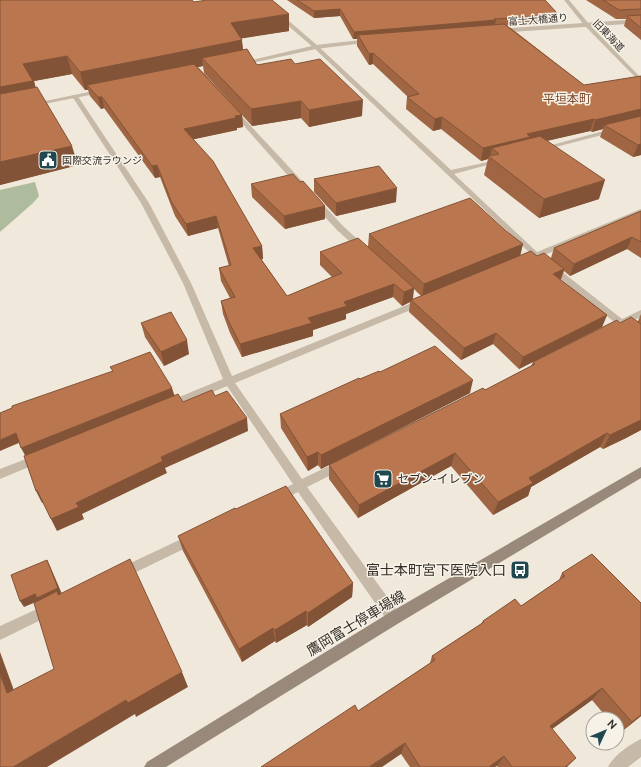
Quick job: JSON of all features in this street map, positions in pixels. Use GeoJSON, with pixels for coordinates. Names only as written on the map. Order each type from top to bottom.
{"type":"FeatureCollection","features":[{"type":"Feature","properties":{"kind":"main road","name":"鷹岡富士停車場線"},"geometry":{"type":"LineString","coordinates":[[152,767],[394,618],[641,472]]}},
{"type":"Feature","properties":{"kind":"street","name":"旧東海道"},"geometry":{"type":"LineString","coordinates":[[566,0],[586,25],[641,81]]}},
{"type":"Feature","properties":{"kind":"street"},"geometry":{"type":"LineString","coordinates":[[277,14],[316,47],[536,256],[618,325],[641,338]]}},
{"type":"Feature","properties":{"kind":"street","name":"富士大橋通り"},"geometry":{"type":"LineString","coordinates":[[492,32],[641,21]]}},
{"type":"Feature","properties":{"kind":"street"},"geometry":{"type":"LineString","coordinates":[[235,64],[316,47],[375,40]]}},
{"type":"Feature","properties":{"kind":"street"},"geometry":{"type":"LineString","coordinates":[[30,105],[106,90]]}},
{"type":"Feature","properties":{"kind":"street"},"geometry":{"type":"LineString","coordinates":[[75,96],[145,203],[187,283],[229,381],[300,486],[394,618]]}},
{"type":"Feature","properties":{"kind":"street"},"geometry":{"type":"LineString","coordinates":[[230,107],[340,228],[369,254]]}},
{"type":"Feature","properties":{"kind":"street"},"geometry":{"type":"LineString","coordinates":[[534,151],[641,123]]}},
{"type":"Feature","properties":{"kind":"street"},"geometry":{"type":"LineString","coordinates":[[449,173],[511,157]]}},
{"type":"Feature","properties":{"kind":"street"},"geometry":{"type":"LineString","coordinates":[[514,264],[641,211]]}},
{"type":"Feature","properties":{"kind":"street"},"geometry":{"type":"LineString","coordinates":[[162,408],[422,300]]}},
{"type":"Feature","properties":{"kind":"street"},"geometry":{"type":"LineString","coordinates":[[618,325],[641,313]]}},
{"type":"Feature","properties":{"kind":"street"},"geometry":{"type":"LineString","coordinates":[[0,474],[52,453]]}},
{"type":"Feature","properties":{"kind":"street"},"geometry":{"type":"LineString","coordinates":[[264,504],[349,461]]}},
{"type":"Feature","properties":{"kind":"street"},"geometry":{"type":"LineString","coordinates":[[114,577],[200,535]]}},
{"type":"Feature","properties":{"kind":"street"},"geometry":{"type":"LineString","coordinates":[[0,634],[64,602]]}},
{"type":"Feature","properties":{"kind":"street"},"geometry":{"type":"LineString","coordinates":[[616,767],[641,747]]}},
{"type":"Feature","properties":{"kind":"green space"},"geometry":{"type":"Polygon","coordinates":[[[35,182],[39,196],[0,232],[0,190],[35,182]]]}},
{"type":"Feature","properties":{"kind":"building"},"geometry":{"type":"Polygon","coordinates":[[[0,0],[192,0],[194,2],[207,0],[272,0],[289,14],[231,23],[242,40],[80,72],[67,56],[23,64],[33,81],[0,87],[0,0]]]}},
{"type":"Feature","properties":{"kind":"building"},"geometry":{"type":"Polygon","coordinates":[[[297,0],[545,0],[557,13],[546,14],[547,16],[494,19],[496,20],[354,32],[340,9],[314,11],[297,0]]]}},
{"type":"Feature","properties":{"kind":"building"},"geometry":{"type":"Polygon","coordinates":[[[603,0],[641,0],[641,9],[619,10],[603,0]]]}},
{"type":"Feature","properties":{"kind":"building"},"geometry":{"type":"Polygon","coordinates":[[[641,15],[641,28],[627,16],[641,15]]]}},
{"type":"Feature","properties":{"kind":"building"},"geometry":{"type":"Polygon","coordinates":[[[504,24],[584,85],[641,76],[641,109],[527,134],[530,137],[483,148],[442,117],[435,119],[407,97],[419,94],[373,53],[369,54],[358,35],[504,24]]]}},
{"type":"Feature","properties":{"kind":"building"},"geometry":{"type":"Polygon","coordinates":[[[247,49],[257,65],[291,59],[295,64],[320,59],[363,100],[309,110],[301,101],[251,109],[202,58],[247,49]]]}},
{"type":"Feature","properties":{"kind":"building"},"geometry":{"type":"Polygon","coordinates":[[[194,64],[242,115],[235,116],[236,118],[184,129],[213,161],[262,246],[253,248],[287,296],[342,273],[320,252],[358,238],[414,288],[404,292],[394,284],[344,302],[347,306],[308,318],[312,323],[240,344],[228,320],[221,301],[235,297],[219,268],[231,265],[216,216],[186,224],[172,203],[157,165],[152,166],[102,97],[98,97],[87,85],[194,64]]]}},
{"type":"Feature","properties":{"kind":"building"},"geometry":{"type":"Polygon","coordinates":[[[37,87],[72,146],[0,162],[0,94],[37,87]]]}},
{"type":"Feature","properties":{"kind":"building"},"geometry":{"type":"Polygon","coordinates":[[[641,116],[641,144],[638,145],[604,125],[641,116]]]}},
{"type":"Feature","properties":{"kind":"building"},"geometry":{"type":"Polygon","coordinates":[[[540,136],[605,180],[544,199],[488,156],[499,154],[492,148],[540,136]]]}},
{"type":"Feature","properties":{"kind":"building"},"geometry":{"type":"Polygon","coordinates":[[[379,166],[397,188],[336,203],[314,179],[379,166]]]}},
{"type":"Feature","properties":{"kind":"building"},"geometry":{"type":"Polygon","coordinates":[[[293,174],[300,182],[303,181],[325,206],[284,216],[251,184],[293,174]]]}},
{"type":"Feature","properties":{"kind":"building"},"geometry":{"type":"Polygon","coordinates":[[[470,198],[506,231],[523,244],[424,284],[369,234],[470,198]]]}},
{"type":"Feature","properties":{"kind":"building"},"geometry":{"type":"Polygon","coordinates":[[[641,211],[641,242],[632,237],[574,264],[554,248],[641,211]]]}},
{"type":"Feature","properties":{"kind":"building"},"geometry":{"type":"Polygon","coordinates":[[[531,251],[537,256],[544,253],[564,269],[553,274],[607,315],[523,357],[496,333],[464,348],[411,300],[531,251]]]}},
{"type":"Feature","properties":{"kind":"building"},"geometry":{"type":"Polygon","coordinates":[[[171,312],[187,340],[161,352],[141,323],[171,312]]]}},
{"type":"Feature","properties":{"kind":"building"},"geometry":{"type":"Polygon","coordinates":[[[631,317],[641,324],[641,420],[610,435],[607,433],[529,478],[533,483],[498,502],[455,453],[359,505],[329,465],[483,388],[485,390],[535,364],[533,362],[617,320],[620,323],[631,317]]]}},
{"type":"Feature","properties":{"kind":"building"},"geometry":{"type":"Polygon","coordinates":[[[435,346],[473,380],[321,455],[318,452],[307,457],[280,414],[359,378],[360,379],[379,371],[380,372],[435,346]]]}},
{"type":"Feature","properties":{"kind":"building"},"geometry":{"type":"Polygon","coordinates":[[[150,352],[172,388],[21,448],[16,433],[0,440],[0,413],[12,408],[12,406],[113,371],[110,367],[150,352]]]}},
{"type":"Feature","properties":{"kind":"building"},"geometry":{"type":"Polygon","coordinates":[[[212,390],[215,396],[227,391],[247,418],[161,457],[163,461],[76,503],[79,507],[51,519],[37,490],[36,491],[24,456],[178,394],[183,402],[212,390]]]}},
{"type":"Feature","properties":{"kind":"building"},"geometry":{"type":"Polygon","coordinates":[[[286,486],[353,583],[308,613],[306,611],[275,630],[273,628],[239,649],[178,536],[235,508],[236,509],[286,486]]]}},
{"type":"Feature","properties":{"kind":"building"},"geometry":{"type":"Polygon","coordinates":[[[592,554],[641,603],[641,715],[632,722],[625,714],[625,711],[622,711],[602,688],[550,726],[576,758],[565,767],[512,767],[504,756],[489,767],[420,767],[405,743],[369,767],[261,767],[355,705],[358,711],[435,660],[432,656],[484,622],[483,621],[515,599],[521,606],[565,576],[562,573],[592,554]]]}},
{"type":"Feature","properties":{"kind":"building"},"geometry":{"type":"Polygon","coordinates":[[[130,559],[182,672],[128,703],[126,700],[13,767],[0,767],[0,674],[7,693],[54,669],[34,603],[57,591],[58,595],[130,559]]]}},
{"type":"Feature","properties":{"kind":"building"},"geometry":{"type":"Polygon","coordinates":[[[47,560],[58,588],[37,598],[35,594],[20,601],[11,575],[47,560]]]}},
{"type":"Feature","properties":{"kind":"place","name":"国際交流ラウンジ"},"geometry":{"type":"Point","coordinates":[48,160]}},
{"type":"Feature","properties":{"kind":"place","name":"セブン-イレブン"},"geometry":{"type":"Point","coordinates":[383,479]}},
{"type":"Feature","properties":{"kind":"place","name":"富士本町宮下医院入口"},"geometry":{"type":"Point","coordinates":[520,570]}},
{"type":"Feature","properties":{"kind":"district","name":"平垣本町"},"geometry":{"type":"Point","coordinates":[567,99]}}]}
